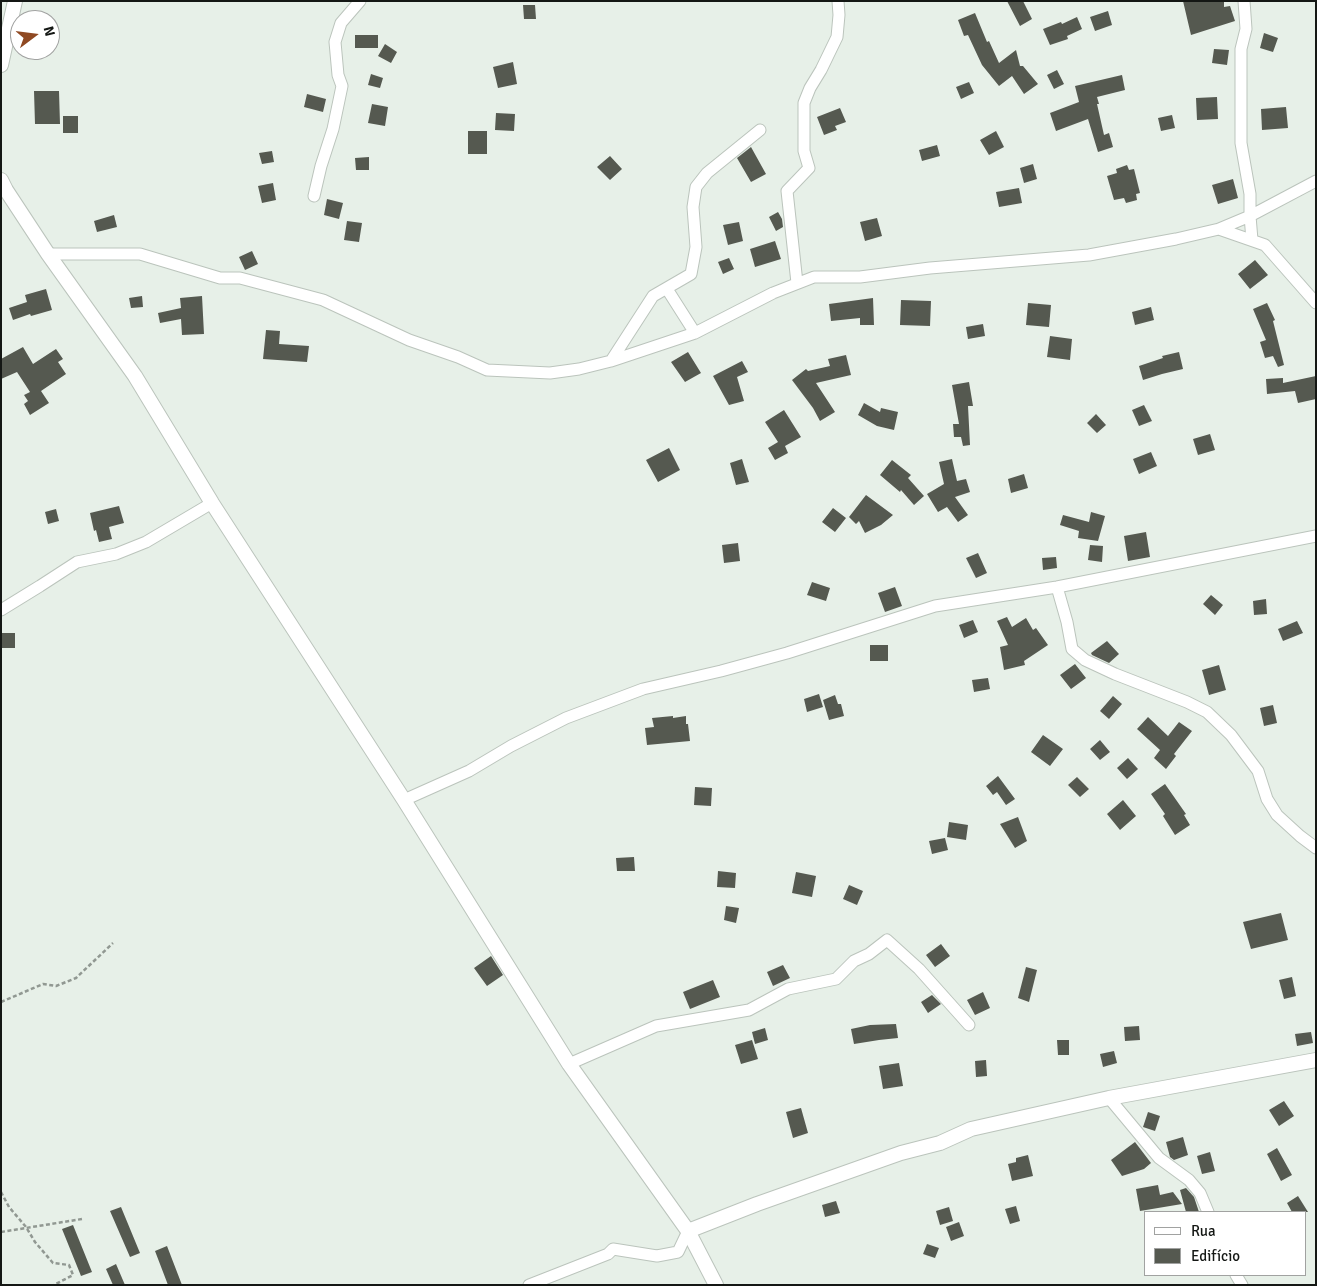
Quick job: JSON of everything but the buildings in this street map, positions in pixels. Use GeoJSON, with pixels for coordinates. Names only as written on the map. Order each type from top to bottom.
{"type":"FeatureCollection","features":[{"type":"Feature","properties":{"kind":"street"},"geometry":{"type":"LineString","coordinates":[[1,65],[15,1]]}},
{"type":"Feature","properties":{"kind":"street"},"geometry":{"type":"LineString","coordinates":[[314,196],[333,129],[342,86],[338,75],[335,42],[341,23],[360,1]]}},
{"type":"Feature","properties":{"kind":"street"},"geometry":{"type":"LineString","coordinates":[[797,283],[787,192],[808,168],[804,150],[804,103],[837,37],[838,1]]}},
{"type":"Feature","properties":{"kind":"street"},"geometry":{"type":"LineString","coordinates":[[1244,1],[1246,28],[1241,49],[1242,143],[1250,194],[1252,240]]}},
{"type":"Feature","properties":{"kind":"street"},"geometry":{"type":"LineString","coordinates":[[611,361],[653,296],[691,274],[696,247],[692,207],[696,187],[708,173],[760,130]]}},
{"type":"Feature","properties":{"kind":"street"},"geometry":{"type":"LineString","coordinates":[[1,180],[48,254],[135,376],[212,503],[404,800],[569,1064],[688,1231],[716,1285]]}},
{"type":"Feature","properties":{"kind":"street"},"geometry":{"type":"LineString","coordinates":[[48,254],[140,254],[220,278],[240,278],[323,300],[409,340],[458,357],[487,370],[550,373],[579,369],[611,361],[695,333],[773,293],[814,277],[860,277],[930,268],[1089,254],[1176,239],[1219,229],[1250,216],[1316,181]]}},
{"type":"Feature","properties":{"kind":"street"},"geometry":{"type":"LineString","coordinates":[[1219,229],[1265,245],[1316,302]]}},
{"type":"Feature","properties":{"kind":"street"},"geometry":{"type":"LineString","coordinates":[[667,289],[695,333]]}},
{"type":"Feature","properties":{"kind":"street"},"geometry":{"type":"LineString","coordinates":[[1,610],[77,562],[116,554],[146,542],[212,503]]}},
{"type":"Feature","properties":{"kind":"street"},"geometry":{"type":"LineString","coordinates":[[404,800],[469,770],[566,718],[643,689],[787,653],[935,606],[1057,586],[1316,536]]}},
{"type":"Feature","properties":{"kind":"street"},"geometry":{"type":"LineString","coordinates":[[1057,586],[1072,649],[1093,664],[1207,712],[1231,735],[1258,771],[1267,799],[1277,815],[1316,848]]}},
{"type":"Feature","properties":{"kind":"street"},"geometry":{"type":"LineString","coordinates":[[569,1064],[656,1026],[749,1010],[788,989],[836,979],[854,962],[869,954],[887,940],[919,969],[969,1025]]}},
{"type":"Feature","properties":{"kind":"street"},"geometry":{"type":"LineString","coordinates":[[529,1285],[608,1254],[613,1249],[657,1256],[678,1252],[688,1231],[901,1152],[940,1143],[971,1129],[1109,1098],[1316,1060]]}},
{"type":"Feature","properties":{"kind":"street"},"geometry":{"type":"LineString","coordinates":[[1109,1098],[1159,1158],[1189,1180],[1200,1193],[1208,1211]]}},
{"type":"Feature","properties":{"kind":"path"},"geometry":{"type":"LineString","coordinates":[[1,1002],[42,984],[56,986],[76,978],[113,943]]}},
{"type":"Feature","properties":{"kind":"path"},"geometry":{"type":"LineString","coordinates":[[1,1192],[9,1207],[53,1263],[69,1265],[73,1275],[54,1285]]}},
{"type":"Feature","properties":{"kind":"path"},"geometry":{"type":"LineString","coordinates":[[1,1232],[82,1219]]}}]}
